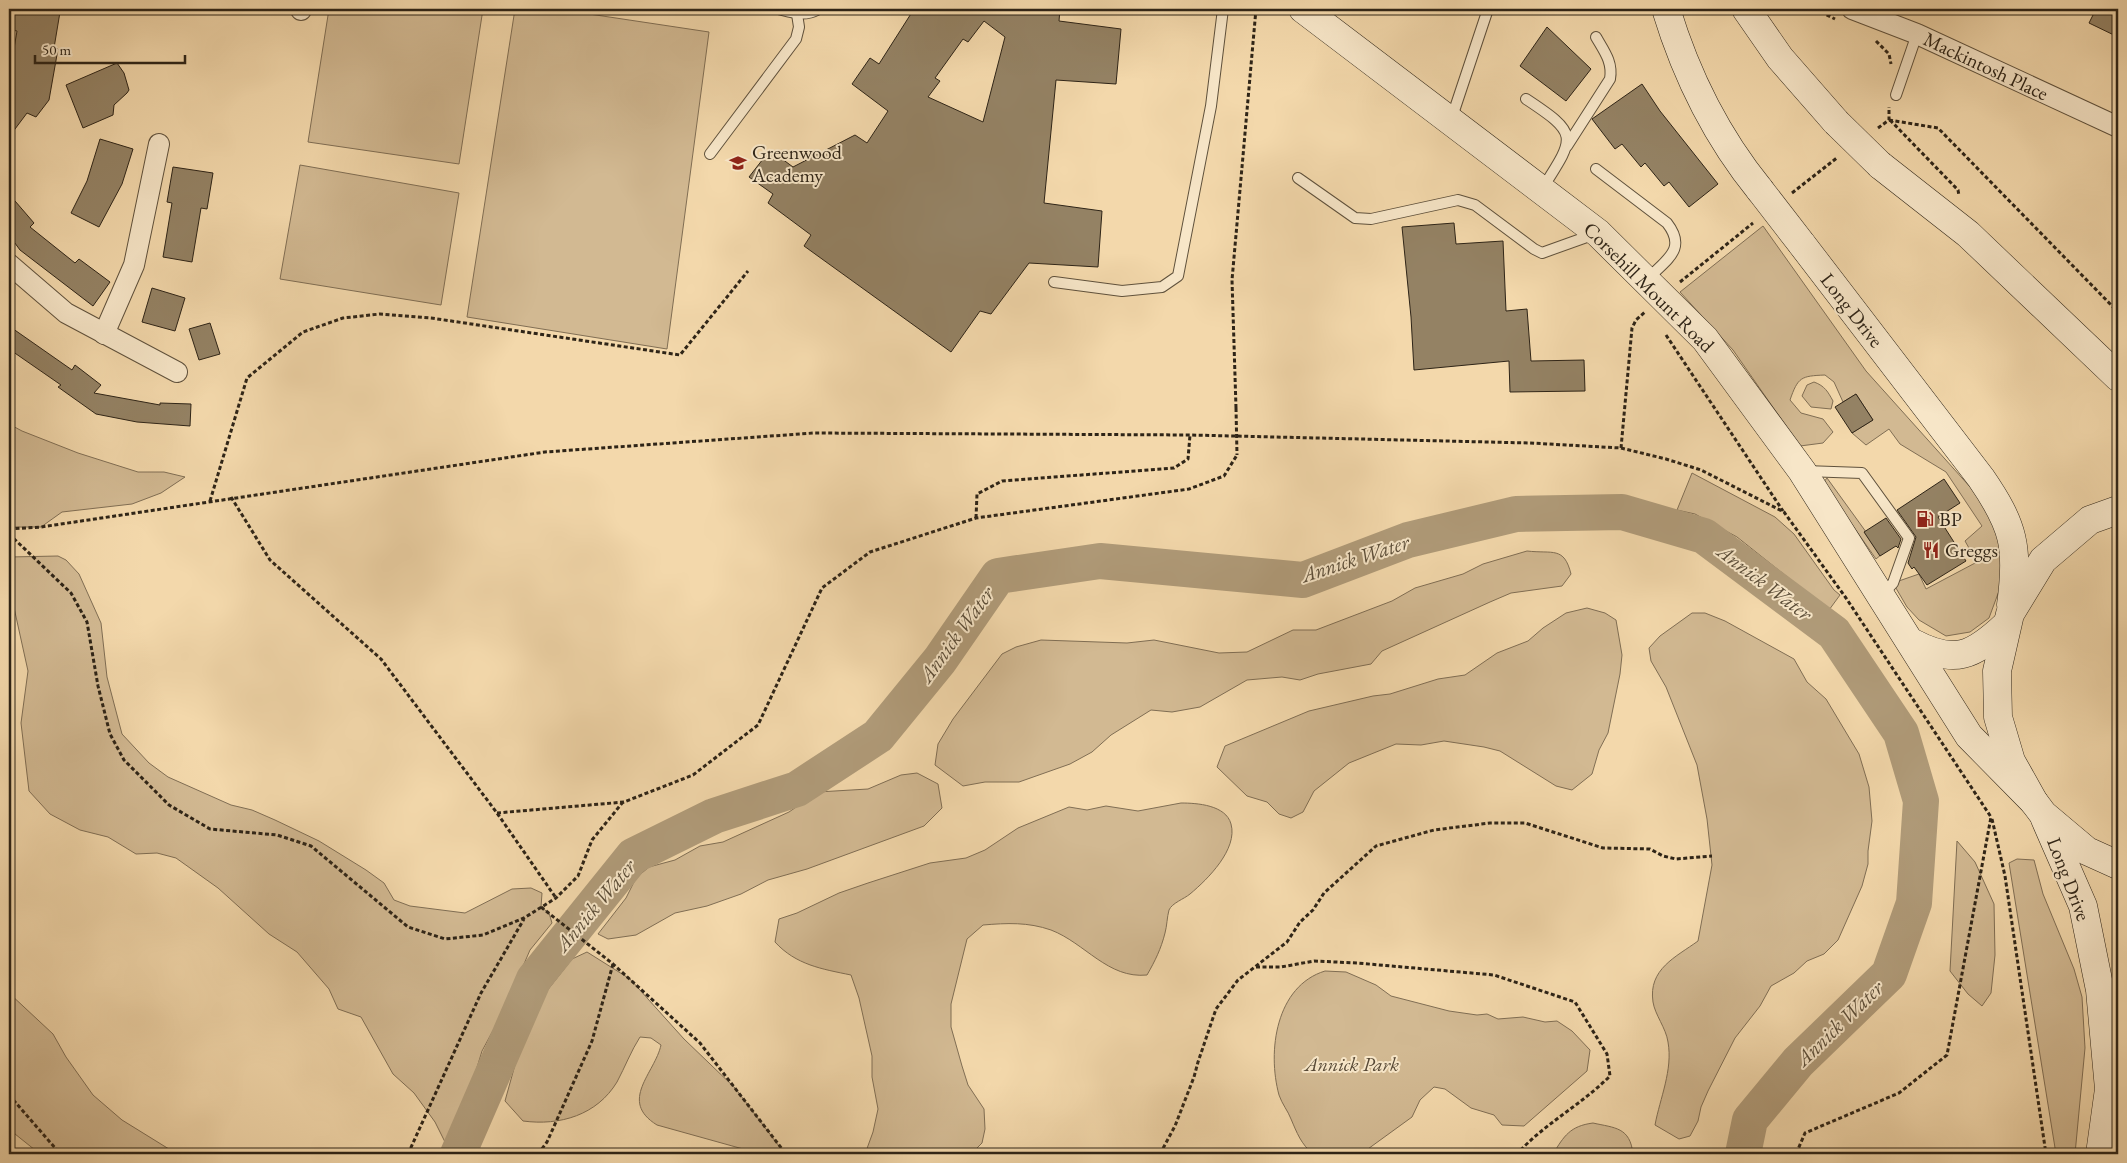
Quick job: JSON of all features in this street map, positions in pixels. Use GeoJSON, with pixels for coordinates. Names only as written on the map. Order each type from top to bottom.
{"type":"FeatureCollection","features":[{"type":"Feature","properties":{"kind":"main road","name":"Long Drive"},"geometry":{"type":"LineString","coordinates":[[1666,9],[1684,61],[1723,140],[1981,478],[2002,509],[2012,534],[2015,556],[2008,620]]}},
{"type":"Feature","properties":{"kind":"main road"},"geometry":{"type":"LineString","coordinates":[[1746,9],[1780,58],[1836,122],[1880,165],[1968,234],[2118,377]]}},
{"type":"Feature","properties":{"kind":"main road","name":"Corsehill Mount Road"},"geometry":{"type":"LineString","coordinates":[[1313,12],[1451,121],[1598,233],[1705,339],[1802,471],[1913,643],[1926,670],[1969,736],[2038,808],[2087,851],[2118,864]]}},
{"type":"Feature","properties":{"kind":"main road"},"geometry":{"type":"LineString","coordinates":[[1913,643],[1928,652],[1947,655],[1966,654],[1984,646],[2008,620],[2043,560],[2090,520],[2118,510]]}},
{"type":"Feature","properties":{"kind":"main road"},"geometry":{"type":"LineString","coordinates":[[2008,620],[1996,671],[1998,717],[2011,761],[2038,808]]}},
{"type":"Feature","properties":{"kind":"main road","name":"Long Drive"},"geometry":{"type":"LineString","coordinates":[[2038,808],[2083,906],[2100,990],[2109,1089],[2100,1154]]}},
{"type":"Feature","properties":{"kind":"street","name":"Mackintosh Place"},"geometry":{"type":"LineString","coordinates":[[1846,15],[1917,34],[2118,127]]}},
{"type":"Feature","properties":{"kind":"street"},"geometry":{"type":"LineString","coordinates":[[104,334],[134,264],[159,144]]}},
{"type":"Feature","properties":{"kind":"street"},"geometry":{"type":"LineString","coordinates":[[9,264],[66,313],[177,372]]}},
{"type":"Feature","properties":{"kind":"lane"},"geometry":{"type":"LineString","coordinates":[[778,9],[797,14],[810,14],[819,9]]}},
{"type":"Feature","properties":{"kind":"lane"},"geometry":{"type":"LineString","coordinates":[[1054,282],[1122,291],[1162,287],[1178,276],[1211,106],[1223,9]]}},
{"type":"Feature","properties":{"kind":"lane"},"geometry":{"type":"LineString","coordinates":[[1451,121],[1488,9]]}},
{"type":"Feature","properties":{"kind":"lane"},"geometry":{"type":"LineString","coordinates":[[710,154],[796,40],[799,27],[797,14]]}},
{"type":"Feature","properties":{"kind":"lane"},"geometry":{"type":"LineString","coordinates":[[1892,97],[1917,34]]}},
{"type":"Feature","properties":{"kind":"lane"},"geometry":{"type":"LineString","coordinates":[[1541,189],[1610,79],[1612,69],[1610,60],[1596,37]]}},
{"type":"Feature","properties":{"kind":"lane"},"geometry":{"type":"LineString","coordinates":[[1526,99],[1556,119],[1563,127],[1567,135],[1567,146]]}},
{"type":"Feature","properties":{"kind":"lane"},"geometry":{"type":"LineString","coordinates":[[1596,169],[1667,224],[1676,235],[1676,248],[1646,281]]}},
{"type":"Feature","properties":{"kind":"lane"},"geometry":{"type":"LineString","coordinates":[[1298,178],[1356,218],[1371,218],[1458,200],[1475,205],[1542,253],[1598,233]]}},
{"type":"Feature","properties":{"kind":"lane"},"geometry":{"type":"LineString","coordinates":[[1802,471],[1862,473],[1910,538],[1893,583],[1882,595]]}},
{"type":"Feature","properties":{"kind":"path"},"geometry":{"type":"LineString","coordinates":[[497,813],[624,802],[694,775],[758,725],[822,588],[870,552],[976,518],[1189,489],[1224,476],[1237,455],[1232,280],[1256,9]]}},
{"type":"Feature","properties":{"kind":"path"},"geometry":{"type":"LineString","coordinates":[[1815,9],[1846,15]]}},
{"type":"Feature","properties":{"kind":"path"},"geometry":{"type":"LineString","coordinates":[[1870,37],[1889,54],[1892,68]]}},
{"type":"Feature","properties":{"kind":"path"},"geometry":{"type":"LineString","coordinates":[[1889,120],[1892,97]]}},
{"type":"Feature","properties":{"kind":"path"},"geometry":{"type":"LineString","coordinates":[[1889,120],[1958,190],[1960,199]]}},
{"type":"Feature","properties":{"kind":"path"},"geometry":{"type":"LineString","coordinates":[[1878,128],[1889,120],[1938,128],[2118,312]]}},
{"type":"Feature","properties":{"kind":"path"},"geometry":{"type":"LineString","coordinates":[[1790,194],[1839,156]]}},
{"type":"Feature","properties":{"kind":"path"},"geometry":{"type":"LineString","coordinates":[[210,501],[247,378],[303,332],[344,318],[380,314],[431,318],[680,355],[748,271]]}},
{"type":"Feature","properties":{"kind":"path"},"geometry":{"type":"LineString","coordinates":[[1665,334],[1784,512],[1846,598],[1991,818],[2005,876],[2046,1154]]}},
{"type":"Feature","properties":{"kind":"path"},"geometry":{"type":"LineString","coordinates":[[9,529],[41,526],[545,452],[814,433],[1190,435],[1530,443],[1621,448],[1701,470],[1784,512]]}},
{"type":"Feature","properties":{"kind":"path"},"geometry":{"type":"LineString","coordinates":[[976,518],[977,494],[1002,481],[1174,468],[1188,459],[1190,435]]}},
{"type":"Feature","properties":{"kind":"path"},"geometry":{"type":"LineString","coordinates":[[231,497],[270,560],[381,659],[497,813],[556,898]]}},
{"type":"Feature","properties":{"kind":"path"},"geometry":{"type":"LineString","coordinates":[[9,534],[71,594],[87,622],[98,686],[110,734],[124,760],[169,805],[210,829],[277,835],[311,846],[408,927],[445,939],[483,935],[524,918],[556,898],[578,876],[592,840],[624,802]]}},
{"type":"Feature","properties":{"kind":"path"},"geometry":{"type":"LineString","coordinates":[[1796,1154],[1805,1133],[1899,1094],[1947,1055],[1991,818]]}},
{"type":"Feature","properties":{"kind":"path"},"geometry":{"type":"LineString","coordinates":[[1160,1154],[1175,1126],[1194,1077],[1216,1009],[1238,980],[1287,942],[1300,922],[1313,910],[1324,893],[1376,846],[1434,830],[1490,823],[1525,823],[1603,848],[1650,849],[1663,856],[1676,859],[1712,856]]}},
{"type":"Feature","properties":{"kind":"path"},"geometry":{"type":"LineString","coordinates":[[542,907],[614,964],[700,1043],[786,1154]]}},
{"type":"Feature","properties":{"kind":"path"},"geometry":{"type":"LineString","coordinates":[[408,1154],[481,993],[524,918]]}},
{"type":"Feature","properties":{"kind":"path"},"geometry":{"type":"LineString","coordinates":[[1255,967],[1281,967],[1314,961],[1494,975],[1575,1002],[1607,1054],[1610,1076],[1590,1096],[1529,1140],[1517,1154]]}},
{"type":"Feature","properties":{"kind":"path"},"geometry":{"type":"LineString","coordinates":[[538,1154],[547,1142],[592,1041],[614,964]]}},
{"type":"Feature","properties":{"kind":"path"},"geometry":{"type":"LineString","coordinates":[[9,1095],[56,1149],[66,1154]]}},
{"type":"Feature","properties":{"kind":"green space"},"geometry":{"type":"Polygon","coordinates":[[[329,9],[483,9],[459,164],[308,142],[329,9]]]}},
{"type":"Feature","properties":{"kind":"green space"},"geometry":{"type":"Polygon","coordinates":[[[515,9],[556,9],[709,32],[667,349],[467,317],[515,9]]]}},
{"type":"Feature","properties":{"kind":"green space"},"geometry":{"type":"Polygon","coordinates":[[[300,165],[459,193],[441,305],[280,279],[300,165]]]}},
{"type":"Feature","properties":{"kind":"green space"},"geometry":{"type":"Polygon","coordinates":[[[1763,226],[1866,371],[1971,488],[1998,523],[2006,572],[1989,618],[1970,632],[1946,636],[1919,620],[1907,607],[1893,583],[1919,574],[1926,589],[1977,562],[1965,541],[1982,526],[1946,472],[1900,444],[1889,429],[1866,445],[1852,433],[1873,420],[1856,394],[1843,402],[1834,382],[1825,375],[1802,379],[1795,387],[1790,400],[1801,413],[1823,419],[1833,432],[1823,443],[1800,446],[1733,350],[1680,292],[1763,226]]]}},
{"type":"Feature","properties":{"kind":"green space"},"geometry":{"type":"Polygon","coordinates":[[[1814,382],[1824,387],[1833,401],[1831,409],[1811,407],[1802,396],[1807,385],[1814,382]]]}},
{"type":"Feature","properties":{"kind":"green space"},"geometry":{"type":"Polygon","coordinates":[[[9,424],[78,453],[138,472],[164,472],[185,477],[161,493],[132,504],[62,512],[41,527],[9,527],[9,424]]]}},
{"type":"Feature","properties":{"kind":"green space"},"geometry":{"type":"Polygon","coordinates":[[[1692,473],[1775,517],[1794,534],[1834,590],[1840,595],[1829,610],[1737,537],[1695,514],[1677,510],[1692,473]]]}},
{"type":"Feature","properties":{"kind":"green space"},"geometry":{"type":"Polygon","coordinates":[[[1827,478],[1882,554],[1876,559],[1823,483],[1827,478]]]}},
{"type":"Feature","properties":{"kind":"green space"},"geometry":{"type":"Polygon","coordinates":[[[1527,551],[1551,552],[1561,555],[1565,559],[1571,574],[1562,586],[1511,593],[1490,602],[1382,651],[1371,664],[1318,674],[1300,680],[1282,677],[1247,680],[1200,707],[1172,712],[1151,710],[1111,735],[1092,752],[1070,764],[1019,782],[985,782],[963,786],[935,765],[938,744],[953,719],[1002,654],[1016,647],[1041,640],[1127,643],[1154,640],[1219,653],[1247,652],[1293,630],[1316,630],[1392,601],[1415,588],[1463,574],[1483,564],[1527,551]]]}},
{"type":"Feature","properties":{"kind":"green space"},"geometry":{"type":"Polygon","coordinates":[[[58,556],[66,560],[79,574],[101,623],[107,677],[122,734],[149,763],[168,777],[231,805],[252,810],[319,841],[384,883],[394,900],[410,906],[465,913],[512,889],[531,888],[542,893],[541,907],[549,913],[552,923],[530,950],[505,1008],[482,1051],[472,1084],[462,1104],[458,1125],[447,1146],[435,1122],[414,1093],[393,1074],[361,1017],[338,1009],[329,989],[297,952],[269,934],[218,888],[176,858],[157,853],[136,854],[108,837],[80,830],[50,814],[29,791],[21,723],[28,671],[9,585],[9,557],[58,556]]]}},
{"type":"Feature","properties":{"kind":"green space"},"geometry":{"type":"Polygon","coordinates":[[[1587,608],[1605,613],[1616,620],[1622,655],[1608,733],[1599,750],[1592,774],[1572,790],[1556,786],[1500,751],[1444,741],[1421,745],[1396,744],[1349,763],[1314,791],[1303,812],[1291,818],[1279,814],[1267,802],[1247,796],[1217,767],[1225,746],[1309,711],[1373,696],[1390,694],[1438,679],[1465,675],[1497,653],[1528,641],[1543,628],[1566,613],[1587,608]]]}},
{"type":"Feature","properties":{"kind":"green space"},"geometry":{"type":"Polygon","coordinates":[[[1692,613],[1705,613],[1725,621],[1794,659],[1807,682],[1826,699],[1859,754],[1869,787],[1872,821],[1868,864],[1862,886],[1838,940],[1824,954],[1807,961],[1794,973],[1771,986],[1760,1006],[1735,1038],[1708,1091],[1701,1107],[1698,1121],[1690,1136],[1679,1139],[1655,1125],[1669,1063],[1669,1052],[1667,1037],[1654,1007],[1653,991],[1659,972],[1665,965],[1698,941],[1712,865],[1707,819],[1697,765],[1666,687],[1651,661],[1649,648],[1660,636],[1692,613]]]}},
{"type":"Feature","properties":{"kind":"green space"},"geometry":{"type":"Polygon","coordinates":[[[917,773],[938,784],[942,808],[924,826],[807,869],[768,880],[741,894],[707,906],[675,913],[636,935],[608,939],[598,934],[626,898],[636,878],[649,867],[675,860],[700,846],[723,842],[789,812],[818,792],[868,789],[901,775],[917,773]]]}},
{"type":"Feature","properties":{"kind":"green space"},"geometry":{"type":"Polygon","coordinates":[[[1181,803],[1210,806],[1217,809],[1228,818],[1232,834],[1226,853],[1213,872],[1190,894],[1175,903],[1169,910],[1162,944],[1147,975],[1133,975],[1108,966],[1075,943],[1051,930],[1017,924],[983,925],[967,939],[951,1004],[951,1027],[962,1066],[968,1085],[984,1109],[985,1129],[982,1143],[971,1154],[865,1154],[873,1132],[878,1109],[872,1077],[872,1056],[859,998],[851,975],[810,965],[783,950],[775,942],[779,919],[797,913],[839,893],[868,883],[930,863],[966,858],[985,850],[1018,828],[1069,807],[1087,810],[1106,806],[1138,811],[1181,803]]]}},
{"type":"Feature","properties":{"kind":"green space"},"geometry":{"type":"Polygon","coordinates":[[[1957,841],[1975,862],[1994,904],[1995,955],[1991,993],[1982,1006],[1968,994],[1950,971],[1957,841]]]}},
{"type":"Feature","properties":{"kind":"green space"},"geometry":{"type":"Polygon","coordinates":[[[2017,859],[2034,860],[2043,894],[2074,969],[2082,997],[2085,1048],[2075,1154],[2056,1154],[2009,863],[2017,859]]]}},
{"type":"Feature","properties":{"kind":"green space"},"geometry":{"type":"Polygon","coordinates":[[[587,952],[630,979],[684,1039],[735,1088],[785,1154],[761,1154],[657,1125],[646,1116],[640,1106],[642,1086],[661,1045],[651,1038],[640,1037],[617,1082],[599,1103],[576,1116],[564,1120],[550,1122],[523,1121],[505,1101],[526,1025],[539,1001],[572,959],[587,952]]]}},
{"type":"Feature","properties":{"kind":"green space","name":"Annick Park"},"geometry":{"type":"Polygon","coordinates":[[[1325,971],[1346,972],[1376,985],[1391,996],[1449,1011],[1477,1015],[1487,1014],[1498,1019],[1523,1017],[1545,1022],[1557,1021],[1572,1031],[1590,1050],[1587,1071],[1524,1126],[1502,1125],[1494,1115],[1471,1108],[1445,1089],[1434,1087],[1420,1100],[1412,1117],[1361,1154],[1313,1154],[1300,1138],[1279,1095],[1274,1059],[1275,1040],[1279,1022],[1286,1005],[1295,991],[1308,979],[1325,971]]]}},
{"type":"Feature","properties":{"kind":"green space"},"geometry":{"type":"Polygon","coordinates":[[[9,993],[53,1034],[66,1057],[93,1095],[122,1120],[177,1154],[40,1154],[15,1134],[9,1125],[9,993]]]}},
{"type":"Feature","properties":{"kind":"green space"},"geometry":{"type":"Polygon","coordinates":[[[1593,1123],[1620,1130],[1629,1138],[1633,1154],[1553,1154],[1573,1129],[1593,1123]]]}},
{"type":"Feature","properties":{"kind":"building"},"geometry":{"type":"Polygon","coordinates":[[[15,9],[60,12],[54,48],[58,49],[49,100],[36,117],[27,113],[9,137],[9,78],[17,31],[12,30],[15,9]]]}},
{"type":"Feature","properties":{"kind":"building","name":"Greenwood Academy"},"geometry":{"type":"Polygon","coordinates":[[[914,9],[1060,9],[1059,21],[1121,29],[1116,84],[1056,80],[1044,203],[1102,211],[1098,267],[1029,263],[991,314],[980,311],[951,352],[804,246],[811,235],[768,203],[773,194],[749,177],[770,150],[793,167],[855,135],[867,143],[888,111],[852,84],[870,58],[879,64],[914,9]],[[984,21],[968,42],[963,39],[935,78],[940,81],[928,97],[983,122],[1005,37],[984,21]]]}},
{"type":"Feature","properties":{"kind":"building"},"geometry":{"type":"Polygon","coordinates":[[[2096,9],[2118,9],[2118,37],[2089,23],[2096,9]]]}},
{"type":"Feature","properties":{"kind":"building"},"geometry":{"type":"Polygon","coordinates":[[[1547,27],[1591,69],[1566,101],[1520,66],[1547,27]]]}},
{"type":"Feature","properties":{"kind":"building"},"geometry":{"type":"Polygon","coordinates":[[[117,63],[124,73],[129,90],[114,105],[113,115],[83,128],[66,85],[117,63]]]}},
{"type":"Feature","properties":{"kind":"building"},"geometry":{"type":"Polygon","coordinates":[[[1642,84],[1660,111],[1718,184],[1689,207],[1669,182],[1664,186],[1645,163],[1641,167],[1622,144],[1615,149],[1592,119],[1642,84]]]}},
{"type":"Feature","properties":{"kind":"building"},"geometry":{"type":"Polygon","coordinates":[[[100,139],[133,149],[122,184],[99,227],[71,213],[87,181],[100,139]]]}},
{"type":"Feature","properties":{"kind":"building"},"geometry":{"type":"Polygon","coordinates":[[[173,167],[213,173],[207,209],[201,208],[192,262],[163,257],[172,203],[167,202],[173,167]]]}},
{"type":"Feature","properties":{"kind":"building"},"geometry":{"type":"Polygon","coordinates":[[[9,194],[34,223],[30,227],[75,263],[79,259],[110,282],[93,306],[20,250],[9,235],[9,194]]]}},
{"type":"Feature","properties":{"kind":"building"},"geometry":{"type":"Polygon","coordinates":[[[1454,223],[1456,244],[1503,241],[1506,311],[1527,309],[1531,361],[1584,360],[1585,391],[1510,392],[1509,361],[1414,370],[1402,227],[1454,223]]]}},
{"type":"Feature","properties":{"kind":"building"},"geometry":{"type":"Polygon","coordinates":[[[152,288],[185,298],[175,331],[142,322],[152,288]]]}},
{"type":"Feature","properties":{"kind":"building"},"geometry":{"type":"Polygon","coordinates":[[[210,323],[220,354],[199,360],[189,329],[210,323]]]}},
{"type":"Feature","properties":{"kind":"building"},"geometry":{"type":"Polygon","coordinates":[[[9,326],[72,370],[75,365],[101,385],[94,393],[160,405],[160,403],[191,404],[190,426],[137,422],[96,414],[58,387],[61,385],[9,349],[9,326]]]}},
{"type":"Feature","properties":{"kind":"building"},"geometry":{"type":"Polygon","coordinates":[[[1856,394],[1873,420],[1852,433],[1835,407],[1856,394]]]}},
{"type":"Feature","properties":{"kind":"building"},"geometry":{"type":"Polygon","coordinates":[[[1944,479],[1960,503],[1938,517],[1966,561],[1927,585],[1914,567],[1912,569],[1908,563],[1916,537],[1897,510],[1944,479]]]}},
{"type":"Feature","properties":{"kind":"building"},"geometry":{"type":"Polygon","coordinates":[[[1886,518],[1901,539],[1898,548],[1896,546],[1880,556],[1864,532],[1886,518]]]}},
{"type":"Feature","properties":{"kind":"waterway","name":"Annick Water"},"geometry":{"type":"LineString","coordinates":[[458,1154],[534,979],[633,856],[714,816],[797,789],[878,736],[940,660],[998,576],[1100,561],[1303,580],[1408,540],[1516,514],[1622,512],[1704,536],[1834,633],[1901,733],[1921,801],[1914,903],[1889,974],[1798,1062],[1750,1120],[1743,1154]]}},
{"type":"Feature","properties":{"kind":"place","name":"Greenwood Academy"},"geometry":{"type":"Point","coordinates":[738,163]}},
{"type":"Feature","properties":{"kind":"place","name":"BP"},"geometry":{"type":"Point","coordinates":[1925,519]}},
{"type":"Feature","properties":{"kind":"place","name":"Greggs"},"geometry":{"type":"Point","coordinates":[1931,550]}}]}
